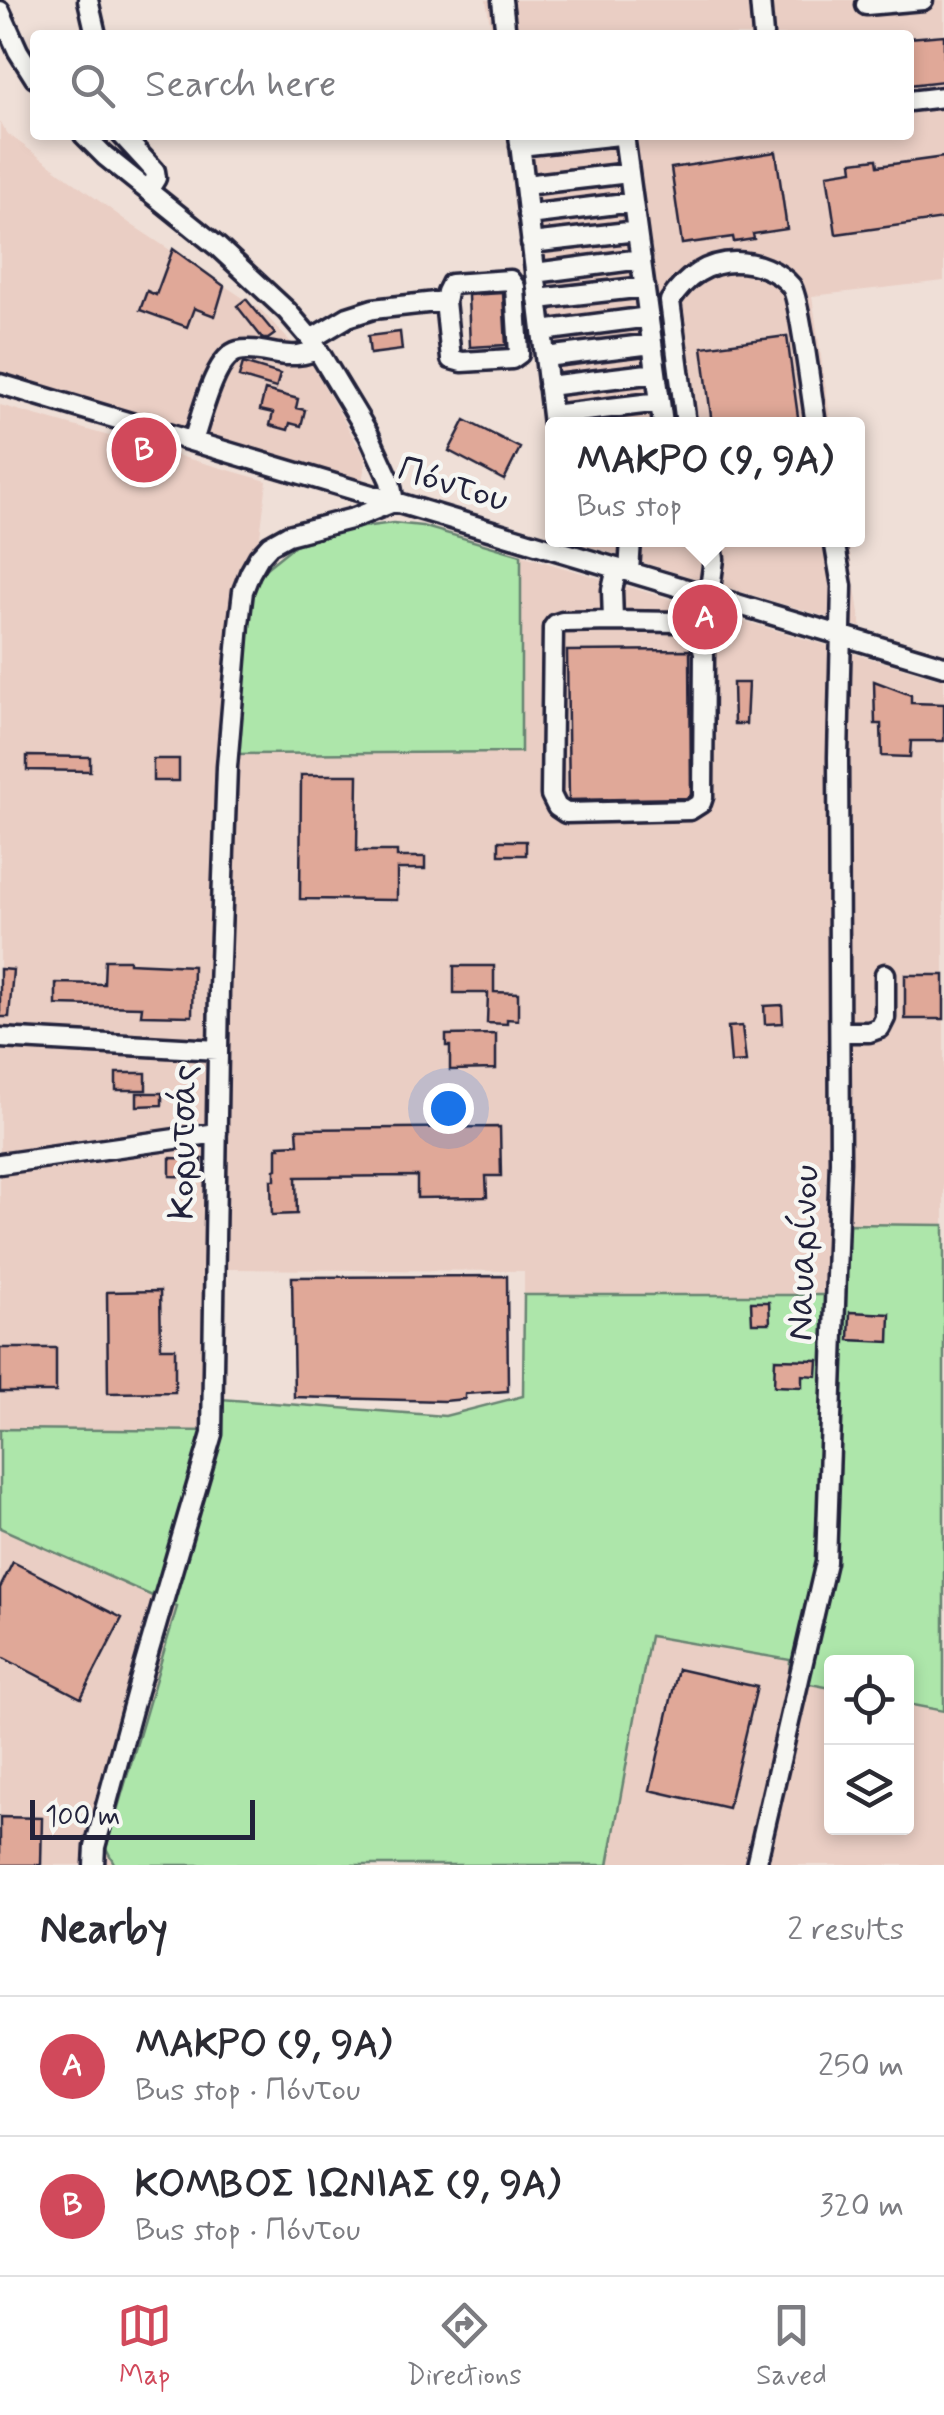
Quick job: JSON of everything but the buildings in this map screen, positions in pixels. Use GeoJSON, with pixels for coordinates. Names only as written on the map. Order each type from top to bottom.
{"type":"FeatureCollection","features":[{"type":"Feature","properties":{"kind":"street"},"geometry":{"type":"LineString","coordinates":[[88,0],[95,30]]}},
{"type":"Feature","properties":{"kind":"street"},"geometry":{"type":"LineString","coordinates":[[502,0],[505,30]]}},
{"type":"Feature","properties":{"kind":"street"},"geometry":{"type":"LineString","coordinates":[[760,0],[763,30]]}},
{"type":"Feature","properties":{"kind":"street"},"geometry":{"type":"LineString","coordinates":[[866,5],[923,0]]}},
{"type":"Feature","properties":{"kind":"street"},"geometry":{"type":"LineString","coordinates":[[2,17],[30,70]]}},
{"type":"Feature","properties":{"kind":"street"},"geometry":{"type":"LineString","coordinates":[[914,100],[944,97]]}},
{"type":"Feature","properties":{"kind":"street"},"geometry":{"type":"LineString","coordinates":[[89,140],[286,310],[314,344],[382,463],[394,502]]}},
{"type":"Feature","properties":{"kind":"street"},"geometry":{"type":"LineString","coordinates":[[127,140],[155,171],[156,178],[148,191]]}},
{"type":"Feature","properties":{"kind":"street"},"geometry":{"type":"LineString","coordinates":[[519,140],[552,417]]}},
{"type":"Feature","properties":{"kind":"street"},"geometry":{"type":"LineString","coordinates":[[623,140],[662,417]]}},
{"type":"Feature","properties":{"kind":"street"},"geometry":{"type":"LineString","coordinates":[[525,185],[629,173]]}},
{"type":"Feature","properties":{"kind":"street"},"geometry":{"type":"LineString","coordinates":[[528,215],[633,202]]}},
{"type":"Feature","properties":{"kind":"street"},"geometry":{"type":"LineString","coordinates":[[531,244],[637,231]]}},
{"type":"Feature","properties":{"kind":"street"},"geometry":{"type":"LineString","coordinates":[[535,273],[641,259]]}},
{"type":"Feature","properties":{"kind":"street"},"geometry":{"type":"LineString","coordinates":[[685,417],[670,300],[694,274],[716,264],[740,262],[776,273],[794,290],[815,417]]}},
{"type":"Feature","properties":{"kind":"street"},"geometry":{"type":"LineString","coordinates":[[510,280],[515,287],[518,354],[496,360],[451,359],[445,300],[452,284],[510,280]]}},
{"type":"Feature","properties":{"kind":"street"},"geometry":{"type":"LineString","coordinates":[[538,299],[645,287]]}},
{"type":"Feature","properties":{"kind":"street"},"geometry":{"type":"LineString","coordinates":[[193,442],[218,369],[230,354],[250,350],[292,356],[308,354],[314,344],[348,317],[374,309],[445,300]]}},
{"type":"Feature","properties":{"kind":"street"},"geometry":{"type":"LineString","coordinates":[[542,330],[648,317]]}},
{"type":"Feature","properties":{"kind":"street"},"geometry":{"type":"LineString","coordinates":[[544,356],[652,344]]}},
{"type":"Feature","properties":{"kind":"street"},"geometry":{"type":"LineString","coordinates":[[548,386],[656,373]]}},
{"type":"Feature","properties":{"kind":"street","name":"Πόντου"},"geometry":{"type":"LineString","coordinates":[[0,384],[394,502],[545,541]]}},
{"type":"Feature","properties":{"kind":"street"},"geometry":{"type":"LineString","coordinates":[[570,417],[660,402]]}},
{"type":"Feature","properties":{"kind":"street","name":"Κορυτσάς"},"geometry":{"type":"LineString","coordinates":[[94,1865],[95,1847],[128,1726],[212,1434],[216,1133],[228,766],[244,591],[259,557],[270,545],[288,535],[354,518],[394,502]]}},
{"type":"Feature","properties":{"kind":"street"},"geometry":{"type":"LineString","coordinates":[[613,622],[612,590],[629,547]]}},
{"type":"Feature","properties":{"kind":"street"},"geometry":{"type":"LineString","coordinates":[[709,596],[712,547]]}},
{"type":"Feature","properties":{"kind":"street","name":"Ναυαρίνου"},"geometry":{"type":"LineString","coordinates":[[756,1865],[826,1562],[840,1161],[838,757],[842,586],[835,547]]}},
{"type":"Feature","properties":{"kind":"street","name":"Πόντου"},"geometry":{"type":"LineString","coordinates":[[574,548],[623,570],[944,666]]}},
{"type":"Feature","properties":{"kind":"street"},"geometry":{"type":"LineString","coordinates":[[562,622],[613,622],[679,622],[696,632],[701,640],[703,796],[690,810],[566,813],[553,802],[553,628],[562,622]]}},
{"type":"Feature","properties":{"kind":"street"},"geometry":{"type":"LineString","coordinates":[[840,1032],[880,1028],[885,1018],[885,974]]}},
{"type":"Feature","properties":{"kind":"street"},"geometry":{"type":"LineString","coordinates":[[0,1038],[218,1050]]}},
{"type":"Feature","properties":{"kind":"street"},"geometry":{"type":"LineString","coordinates":[[0,1164],[216,1133]]}},
{"type":"Feature","properties":{"kind":"shaded area"},"geometry":{"type":"Polygon","coordinates":[[[486,0],[944,0],[944,281],[812,296],[830,417],[545,417],[545,448],[509,140],[914,140],[914,30],[491,30],[486,0]]]}},
{"type":"Feature","properties":{"kind":"shaded area"},"geometry":{"type":"Polygon","coordinates":[[[0,122],[8,134],[132,225],[260,309],[312,365],[366,459],[362,482],[0,373],[0,122]]]}},
{"type":"Feature","properties":{"kind":"shaded area"},"geometry":{"type":"Polygon","coordinates":[[[0,405],[267,481],[233,753],[521,752],[521,555],[944,680],[944,1225],[843,1224],[840,1295],[524,1295],[524,1271],[223,1269],[220,1431],[0,1429],[0,405]]]}},
{"type":"Feature","properties":{"kind":"shaded area"},"geometry":{"type":"Polygon","coordinates":[[[592,547],[849,547],[861,627],[592,547]]]}},
{"type":"Feature","properties":{"kind":"shaded area"},"geometry":{"type":"Polygon","coordinates":[[[0,1528],[177,1607],[106,1847],[115,1865],[0,1865],[0,1528]]]}},
{"type":"Feature","properties":{"kind":"shaded area"},"geometry":{"type":"Polygon","coordinates":[[[649,1636],[791,1661],[789,1680],[824,1687],[824,1835],[914,1835],[914,1705],[944,1711],[944,1865],[608,1865],[649,1636]]]}},
{"type":"Feature","properties":{"kind":"green space"},"geometry":{"type":"Polygon","coordinates":[[[393,523],[422,526],[521,555],[521,752],[233,754],[255,577],[295,545],[348,529],[393,523]]]}},
{"type":"Feature","properties":{"kind":"green space"},"geometry":{"type":"Polygon","coordinates":[[[843,1224],[944,1225],[944,1711],[914,1705],[914,1655],[824,1655],[824,1687],[789,1680],[790,1660],[650,1636],[608,1865],[115,1865],[106,1848],[177,1607],[0,1528],[0,1429],[219,1431],[221,1399],[445,1416],[523,1396],[524,1295],[839,1295],[843,1224]]]}},
{"type":"Feature","properties":{"kind":"place","name":"ΚΟΜΒΟΣ ΙΩΝΙΑΣ (9, 9Α)"},"geometry":{"type":"Point","coordinates":[144,450]}},
{"type":"Feature","properties":{"kind":"place","name":"ΜΑΚΡΟ (9, 9Α)"},"geometry":{"type":"Point","coordinates":[705,617]}}]}
